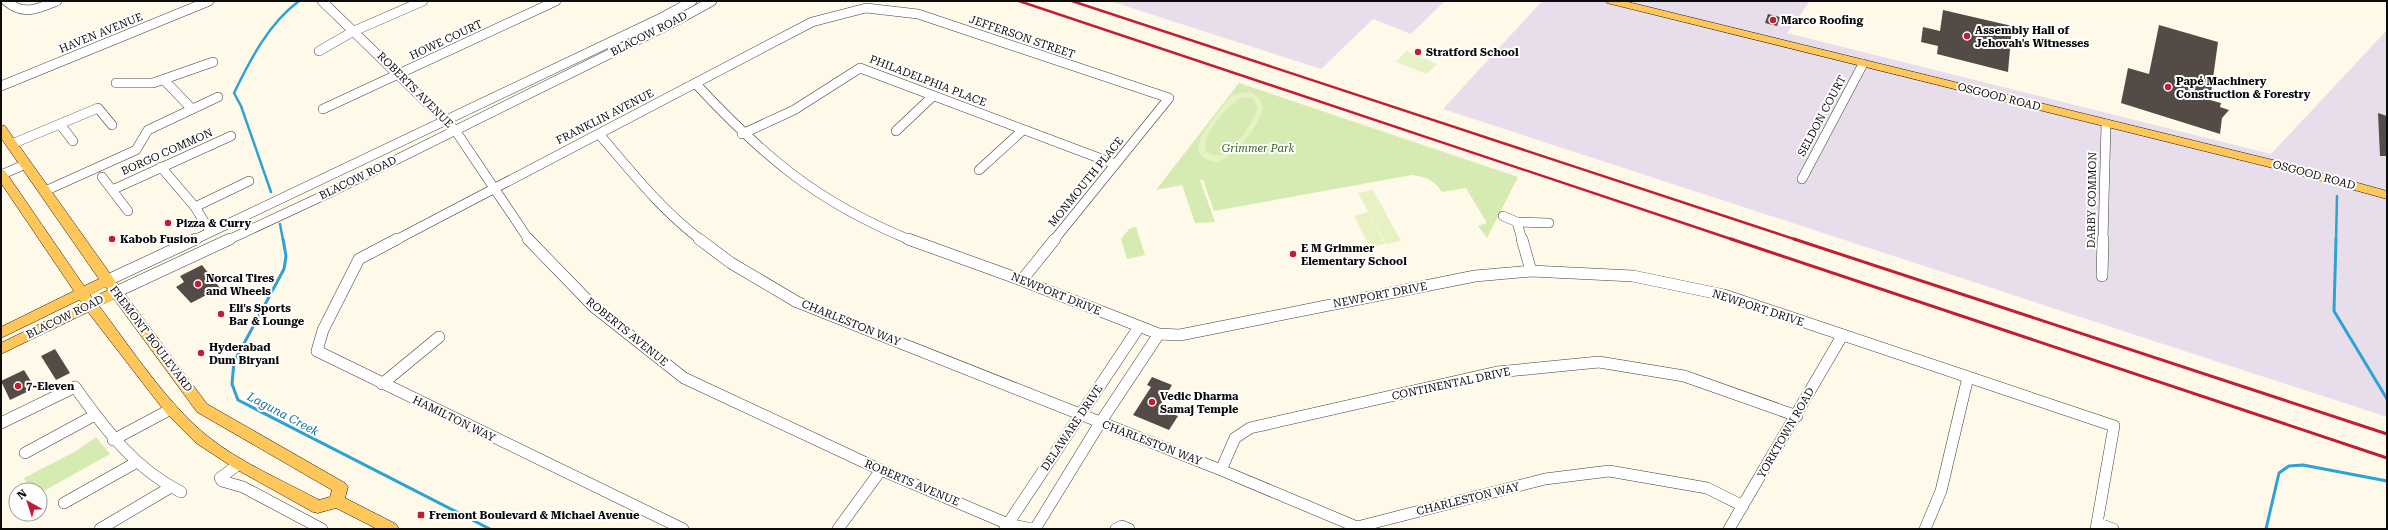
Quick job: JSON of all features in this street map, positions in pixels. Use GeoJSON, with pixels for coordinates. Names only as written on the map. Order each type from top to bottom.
{"type":"FeatureCollection","features":[{"type":"Feature","properties":{"kind":"main road","name":"OSGOOD ROAD"},"geometry":{"type":"LineString","coordinates":[[1611,1],[2288,168],[2387,195]]}},
{"type":"Feature","properties":{"kind":"main road","name":"FREMONT BOULEVARD"},"geometry":{"type":"LineString","coordinates":[[1,129],[112,286],[202,408],[340,487],[338,501]]}},
{"type":"Feature","properties":{"kind":"main road"},"geometry":{"type":"LineString","coordinates":[[1,175],[83,292],[90,305],[171,409],[201,438],[239,464],[318,507],[338,501],[391,529]]}},
{"type":"Feature","properties":{"kind":"main road","name":"BLACOW ROAD"},"geometry":{"type":"LineString","coordinates":[[1,333],[83,292],[112,286]]}},
{"type":"Feature","properties":{"kind":"main road","name":"BLACOW ROAD"},"geometry":{"type":"LineString","coordinates":[[1,349],[90,305],[112,286]]}},
{"type":"Feature","properties":{"kind":"street"},"geometry":{"type":"LineString","coordinates":[[6,1],[14,9],[22,12],[57,1]]}},
{"type":"Feature","properties":{"kind":"street","name":"HAVEN AVENUE"},"geometry":{"type":"LineString","coordinates":[[1,86],[209,1]]}},
{"type":"Feature","properties":{"kind":"street","name":"ROBERTS AVENUE"},"geometry":{"type":"LineString","coordinates":[[322,1],[399,74],[455,130],[536,248],[594,307],[684,378],[881,470],[1006,526],[1033,529]]}},
{"type":"Feature","properties":{"kind":"street"},"geometry":{"type":"LineString","coordinates":[[319,51],[354,31],[423,1]]}},
{"type":"Feature","properties":{"kind":"street","name":"HOWE COURT"},"geometry":{"type":"LineString","coordinates":[[323,109],[556,1]]}},
{"type":"Feature","properties":{"kind":"street","name":"BLACOW ROAD"},"geometry":{"type":"LineString","coordinates":[[112,286],[210,231],[447,121],[663,17],[692,1]]}},
{"type":"Feature","properties":{"kind":"street","name":"BLACOW ROAD"},"geometry":{"type":"LineString","coordinates":[[112,286],[329,193],[674,22],[712,1]]}},
{"type":"Feature","properties":{"kind":"street","name":"FRANKLIN AVENUE"},"geometry":{"type":"LineString","coordinates":[[360,259],[812,22],[866,4]]}},
{"type":"Feature","properties":{"kind":"street","name":"JEFFERSON STREET"},"geometry":{"type":"LineString","coordinates":[[866,4],[918,14],[1168,98]]}},
{"type":"Feature","properties":{"kind":"street"},"geometry":{"type":"LineString","coordinates":[[116,82],[153,83],[164,80],[188,69],[213,62]]}},
{"type":"Feature","properties":{"kind":"street","name":"SELDON COURT"},"geometry":{"type":"LineString","coordinates":[[1802,179],[1863,64]]}},
{"type":"Feature","properties":{"kind":"street","name":"PHILADELPHIA PLACE"},"geometry":{"type":"LineString","coordinates":[[742,134],[794,110],[860,68],[1115,164]]}},
{"type":"Feature","properties":{"kind":"street"},"geometry":{"type":"LineString","coordinates":[[164,80],[192,109]]}},
{"type":"Feature","properties":{"kind":"street","name":"NEWPORT DRIVE"},"geometry":{"type":"LineString","coordinates":[[696,84],[742,134],[781,167],[815,192],[852,212],[902,236],[1022,280],[1159,334],[1180,335],[1475,276],[1531,271],[1633,276],[1724,295],[1842,336],[2114,426],[2096,526]]}},
{"type":"Feature","properties":{"kind":"street"},"geometry":{"type":"LineString","coordinates":[[896,131],[933,96]]}},
{"type":"Feature","properties":{"kind":"street"},"geometry":{"type":"LineString","coordinates":[[45,191],[136,150],[148,130],[218,97]]}},
{"type":"Feature","properties":{"kind":"street","name":"MONMOUTH PLACE"},"geometry":{"type":"LineString","coordinates":[[1022,280],[1168,98]]}},
{"type":"Feature","properties":{"kind":"street"},"geometry":{"type":"LineString","coordinates":[[12,144],[98,108],[112,125]]}},
{"type":"Feature","properties":{"kind":"street"},"geometry":{"type":"LineString","coordinates":[[60,124],[74,142]]}},
{"type":"Feature","properties":{"kind":"street","name":"DARBY COMMON"},"geometry":{"type":"LineString","coordinates":[[2102,276],[2106,124]]}},
{"type":"Feature","properties":{"kind":"street"},"geometry":{"type":"LineString","coordinates":[[979,170],[1023,130]]}},
{"type":"Feature","properties":{"kind":"street","name":"CHARLESTON WAY"},"geometry":{"type":"LineString","coordinates":[[599,134],[646,190],[681,225],[731,263],[797,302],[1221,470],[1356,528],[1546,479],[1609,471],[1707,488],[1743,506]]}},
{"type":"Feature","properties":{"kind":"street","name":"BORGO COMMON"},"geometry":{"type":"LineString","coordinates":[[112,190],[231,136]]}},
{"type":"Feature","properties":{"kind":"street"},"geometry":{"type":"LineString","coordinates":[[1,175],[26,164]]}},
{"type":"Feature","properties":{"kind":"street"},"geometry":{"type":"LineString","coordinates":[[161,167],[195,207],[210,231]]}},
{"type":"Feature","properties":{"kind":"street"},"geometry":{"type":"LineString","coordinates":[[102,177],[128,211]]}},
{"type":"Feature","properties":{"kind":"street"},"geometry":{"type":"LineString","coordinates":[[195,207],[249,181]]}},
{"type":"Feature","properties":{"kind":"street"},"geometry":{"type":"LineString","coordinates":[[1502,216],[1517,222],[1549,223]]}},
{"type":"Feature","properties":{"kind":"street"},"geometry":{"type":"LineString","coordinates":[[1517,222],[1531,271]]}},
{"type":"Feature","properties":{"kind":"street","name":"HAMILTON WAY"},"geometry":{"type":"LineString","coordinates":[[360,259],[323,330],[317,351],[382,384],[683,529]]}},
{"type":"Feature","properties":{"kind":"street","name":"DELAWARE DRIVE"},"geometry":{"type":"LineString","coordinates":[[1006,526],[1139,327]]}},
{"type":"Feature","properties":{"kind":"street","name":"DELAWARE DRIVE"},"geometry":{"type":"LineString","coordinates":[[1033,529],[1100,423],[1159,334]]}},
{"type":"Feature","properties":{"kind":"street","name":"YORKTOWN ROAD"},"geometry":{"type":"LineString","coordinates":[[1729,529],[1797,416],[1842,336]]}},
{"type":"Feature","properties":{"kind":"street"},"geometry":{"type":"LineString","coordinates":[[382,384],[439,337]]}},
{"type":"Feature","properties":{"kind":"street","name":"CONTINENTAL DRIVE"},"geometry":{"type":"LineString","coordinates":[[1221,470],[1235,438],[1250,428],[1497,372],[1599,362],[1684,376],[1797,416]]}},
{"type":"Feature","properties":{"kind":"street"},"geometry":{"type":"LineString","coordinates":[[1925,529],[1941,491],[1968,377]]}},
{"type":"Feature","properties":{"kind":"street"},"geometry":{"type":"LineString","coordinates":[[1,423],[75,387],[113,440],[137,462],[176,490],[100,529]]}},
{"type":"Feature","properties":{"kind":"street"},"geometry":{"type":"LineString","coordinates":[[113,440],[171,409]]}},
{"type":"Feature","properties":{"kind":"street"},"geometry":{"type":"LineString","coordinates":[[25,453],[95,415]]}},
{"type":"Feature","properties":{"kind":"street"},"geometry":{"type":"LineString","coordinates":[[64,503],[137,462]]}},
{"type":"Feature","properties":{"kind":"street"},"geometry":{"type":"LineString","coordinates":[[239,464],[220,478],[222,481],[243,487],[314,527]]}},
{"type":"Feature","properties":{"kind":"street"},"geometry":{"type":"LineString","coordinates":[[838,529],[881,470]]}},
{"type":"Feature","properties":{"kind":"street"},"geometry":{"type":"LineString","coordinates":[[1116,529],[1122,526],[1129,529]]}},
{"type":"Feature","properties":{"kind":"street"},"geometry":{"type":"LineString","coordinates":[[2096,526],[2113,529]]}},
{"type":"Feature","properties":{"kind":"shaded area"},"geometry":{"type":"Polygon","coordinates":[[[1110,1],[1445,1],[1411,34],[1373,19],[1321,69],[1110,1]]]}},
{"type":"Feature","properties":{"kind":"shaded area"},"geometry":{"type":"Polygon","coordinates":[[[1542,1],[1810,1],[1787,33],[2271,154],[2387,30],[2387,417],[1443,109],[1542,1]]]}},
{"type":"Feature","properties":{"kind":"green space"},"geometry":{"type":"Polygon","coordinates":[[[1406,51],[1437,64],[1427,74],[1396,62],[1406,51]]]}},
{"type":"Feature","properties":{"kind":"green space","name":"Grimmer Park"},"geometry":{"type":"Polygon","coordinates":[[[1239,83],[1518,177],[1487,238],[1478,226],[1487,223],[1466,188],[1442,192],[1433,182],[1412,175],[1214,211],[1203,180],[1200,180],[1215,222],[1195,223],[1182,185],[1156,190],[1239,83]]]}},
{"type":"Feature","properties":{"kind":"green space"},"geometry":{"type":"Polygon","coordinates":[[[1250,92],[1260,99],[1263,108],[1252,132],[1238,148],[1223,159],[1216,162],[1206,159],[1201,155],[1199,149],[1202,135],[1223,105],[1232,96],[1250,92]],[[1245,97],[1239,99],[1217,120],[1207,138],[1205,146],[1207,152],[1218,156],[1222,155],[1239,141],[1254,117],[1257,105],[1252,98],[1245,97]]]}},
{"type":"Feature","properties":{"kind":"green space"},"geometry":{"type":"Polygon","coordinates":[[[1373,190],[1401,241],[1386,244],[1358,193],[1373,190]]]}},
{"type":"Feature","properties":{"kind":"green space"},"geometry":{"type":"Polygon","coordinates":[[[1368,212],[1385,244],[1370,247],[1354,216],[1368,212]]]}},
{"type":"Feature","properties":{"kind":"green space"},"geometry":{"type":"Polygon","coordinates":[[[1136,227],[1145,255],[1127,259],[1121,239],[1130,228],[1136,227]]]}},
{"type":"Feature","properties":{"kind":"green space"},"geometry":{"type":"Polygon","coordinates":[[[96,437],[110,454],[48,489],[48,482],[26,482],[24,478],[76,451],[96,437]]]}},
{"type":"Feature","properties":{"kind":"building","name":"Assembly Hall of Jehovah's Witnesses"},"geometry":{"type":"Polygon","coordinates":[[[1943,10],[2012,26],[2008,72],[1937,54],[1938,46],[1921,42],[1923,27],[1940,31],[1943,10]]]}},
{"type":"Feature","properties":{"kind":"building","name":"Marco Roofing"},"geometry":{"type":"Polygon","coordinates":[[[1768,14],[1780,17],[1777,26],[1765,23],[1768,14]]]}},
{"type":"Feature","properties":{"kind":"building","name":"Papé Machinery Construction & Forestry"},"geometry":{"type":"Polygon","coordinates":[[[2159,25],[2218,42],[2210,100],[2221,103],[2220,107],[2229,110],[2222,118],[2220,134],[2121,103],[2128,68],[2149,74],[2159,25]]]}},
{"type":"Feature","properties":{"kind":"building"},"geometry":{"type":"Polygon","coordinates":[[[2378,113],[2387,116],[2387,156],[2380,156],[2378,113]]]}},
{"type":"Feature","properties":{"kind":"building","name":"Norcal Tires and Wheels"},"geometry":{"type":"Polygon","coordinates":[[[202,265],[220,288],[191,303],[176,287],[184,282],[180,276],[202,265]]]}},
{"type":"Feature","properties":{"kind":"building"},"geometry":{"type":"Polygon","coordinates":[[[55,349],[70,373],[56,380],[41,356],[55,349]]]}},
{"type":"Feature","properties":{"kind":"building","name":"7-Eleven"},"geometry":{"type":"Polygon","coordinates":[[[24,370],[35,388],[10,400],[1,381],[24,370]]]}},
{"type":"Feature","properties":{"kind":"building","name":"Vedic Dharma Samaj Temple"},"geometry":{"type":"Polygon","coordinates":[[[1152,377],[1172,385],[1158,409],[1178,416],[1169,430],[1133,415],[1151,387],[1147,385],[1152,377]]]}},
{"type":"Feature","properties":{"kind":"waterway","name":"Laguna Creek"},"geometry":{"type":"LineString","coordinates":[[271,192],[241,106],[234,93],[254,55],[269,31],[278,20],[299,1]]}},
{"type":"Feature","properties":{"kind":"waterway"},"geometry":{"type":"LineString","coordinates":[[2336,240],[2337,196]]}},
{"type":"Feature","properties":{"kind":"waterway","name":"Laguna Creek"},"geometry":{"type":"LineString","coordinates":[[280,224],[283,240]]}},
{"type":"Feature","properties":{"kind":"waterway","name":"Laguna Creek"},"geometry":{"type":"LineString","coordinates":[[283,239],[286,256],[284,269],[234,362],[232,384],[238,400],[490,529]]}},
{"type":"Feature","properties":{"kind":"waterway"},"geometry":{"type":"LineString","coordinates":[[2336,239],[2334,311],[2387,399]]}},
{"type":"Feature","properties":{"kind":"waterway"},"geometry":{"type":"LineString","coordinates":[[2266,529],[2279,473],[2289,466],[2303,465],[2387,481]]}},
{"type":"Feature","properties":{"kind":"railway"},"geometry":{"type":"LineString","coordinates":[[1019,1],[1734,240]]}},
{"type":"Feature","properties":{"kind":"railway"},"geometry":{"type":"LineString","coordinates":[[1072,1],[1797,240]]}},
{"type":"Feature","properties":{"kind":"railway"},"geometry":{"type":"LineString","coordinates":[[1731,239],[2387,458]]}},
{"type":"Feature","properties":{"kind":"railway"},"geometry":{"type":"LineString","coordinates":[[1794,239],[2387,434]]}},
{"type":"Feature","properties":{"kind":"place","name":"Marco Roofing"},"geometry":{"type":"Point","coordinates":[1773,20]}},
{"type":"Feature","properties":{"kind":"place","name":"Assembly Hall of Jehovah's Witnesses"},"geometry":{"type":"Point","coordinates":[1967,36]}},
{"type":"Feature","properties":{"kind":"place","name":"Stratford School"},"geometry":{"type":"Point","coordinates":[1418,52]}},
{"type":"Feature","properties":{"kind":"place","name":"Papé Machinery Construction & Forestry"},"geometry":{"type":"Point","coordinates":[2168,87]}},
{"type":"Feature","properties":{"kind":"place","name":"Pizza & Curry"},"geometry":{"type":"Point","coordinates":[168,223]}},
{"type":"Feature","properties":{"kind":"place","name":"Kabob Fusion"},"geometry":{"type":"Point","coordinates":[112,239]}},
{"type":"Feature","properties":{"kind":"place","name":"E M Grimmer Elementary School"},"geometry":{"type":"Point","coordinates":[1293,254]}},
{"type":"Feature","properties":{"kind":"place","name":"Norcal Tires and Wheels"},"geometry":{"type":"Point","coordinates":[198,284]}},
{"type":"Feature","properties":{"kind":"place","name":"Eli's Sports Bar & Lounge"},"geometry":{"type":"Point","coordinates":[221,314]}},
{"type":"Feature","properties":{"kind":"place","name":"Hyderabad Dum Biryani"},"geometry":{"type":"Point","coordinates":[201,353]}},
{"type":"Feature","properties":{"kind":"place","name":"7-Eleven"},"geometry":{"type":"Point","coordinates":[18,386]}},
{"type":"Feature","properties":{"kind":"place","name":"Vedic Dharma Samaj Temple"},"geometry":{"type":"Point","coordinates":[1152,402]}},
{"type":"Feature","properties":{"kind":"place","name":"Fremont Boulevard & Michael Avenue"},"geometry":{"type":"Point","coordinates":[421,515]}}]}
